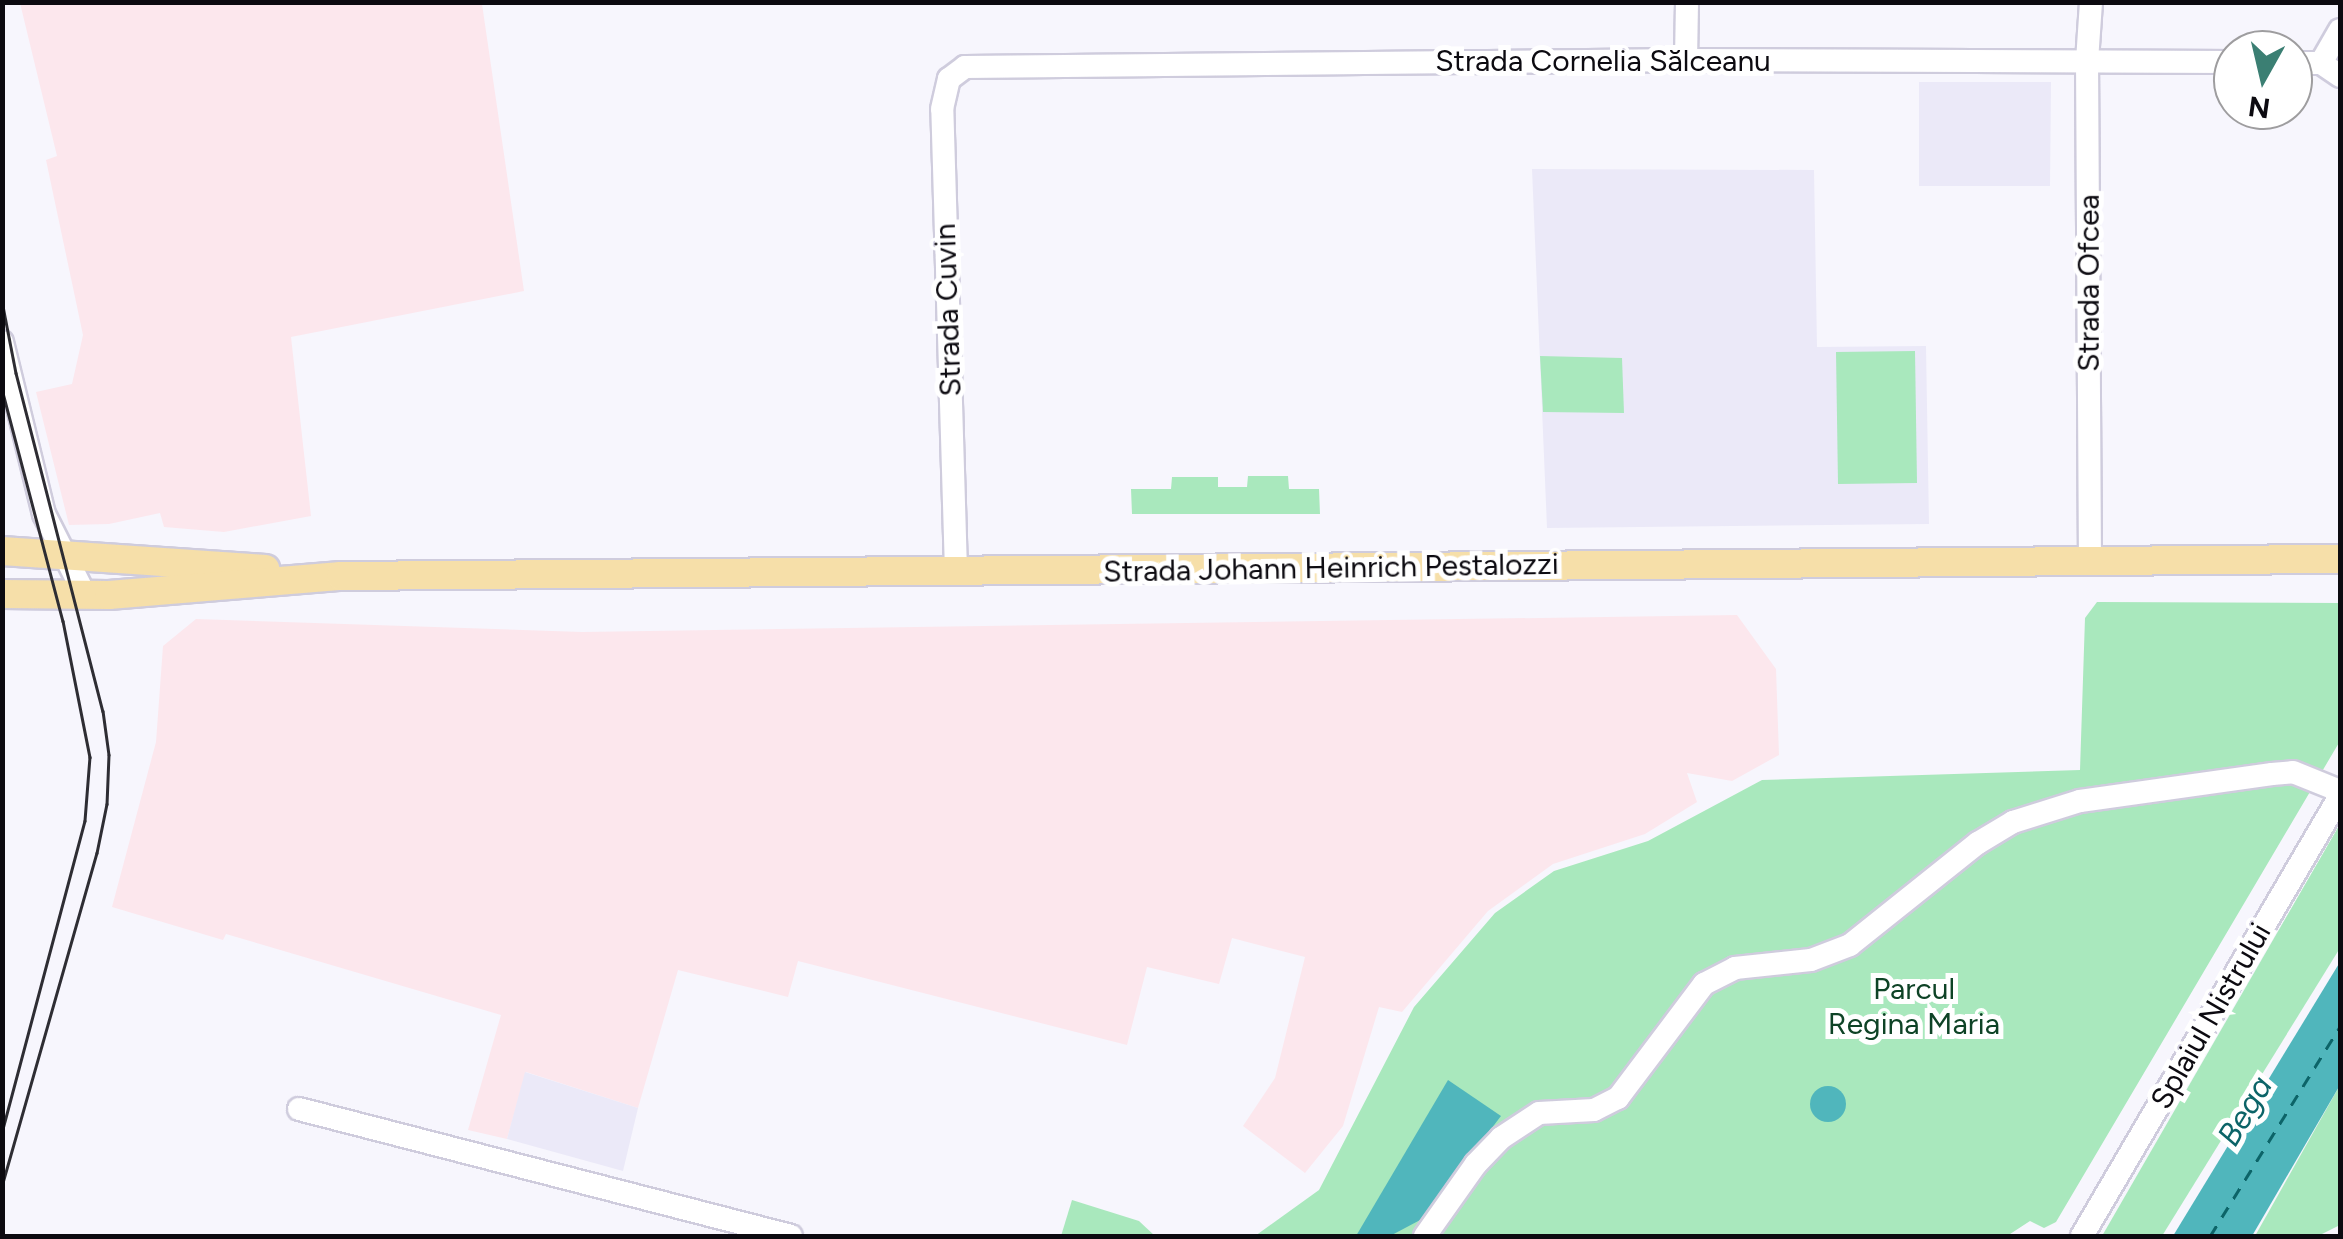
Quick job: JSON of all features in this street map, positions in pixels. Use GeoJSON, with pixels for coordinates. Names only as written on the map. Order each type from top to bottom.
{"type":"FeatureCollection","features":[{"type":"Feature","properties":{"kind":"main road","name":"Strada Johann Heinrich Pestalozzi"},"geometry":{"type":"LineString","coordinates":[[2,550],[341,576]]}},
{"type":"Feature","properties":{"kind":"main road","name":"Strada Johann Heinrich Pestalozzi"},"geometry":{"type":"LineString","coordinates":[[2,594],[85,595],[341,576],[2335,560]]}},
{"type":"Feature","properties":{"kind":"street"},"geometry":{"type":"LineString","coordinates":[[1686,60],[1687,2]]}},
{"type":"Feature","properties":{"kind":"street","name":"Strada Ofcea"},"geometry":{"type":"LineString","coordinates":[[2090,564],[2087,61],[2091,2]]}},
{"type":"Feature","properties":{"kind":"street"},"geometry":{"type":"LineString","coordinates":[[2331,70],[2340,30]]}},
{"type":"Feature","properties":{"kind":"street","name":"Strada Cornelia Sălceanu"},"geometry":{"type":"LineString","coordinates":[[973,66],[1686,60],[2213,62]]}},
{"type":"Feature","properties":{"kind":"street","name":"Strada Cuvin"},"geometry":{"type":"LineString","coordinates":[[956,571],[942,109],[949,79],[973,66]]}},
{"type":"Feature","properties":{"kind":"street"},"geometry":{"type":"LineString","coordinates":[[2,342],[6,376],[44,514],[85,595]]}},
{"type":"Feature","properties":{"kind":"street"},"geometry":{"type":"LineString","coordinates":[[1425,1236],[1476,1164],[1501,1138],[1539,1114],[1594,1110],[1618,1098],[1704,984],[1735,968],[1811,960],[1850,945],[1978,843],[2013,822],[2080,801],[2293,772],[2340,793]]}},
{"type":"Feature","properties":{"kind":"street","name":"Splaiul Nistrului"},"geometry":{"type":"LineString","coordinates":[[2082,1236],[2340,793]]}},
{"type":"Feature","properties":{"kind":"street"},"geometry":{"type":"LineString","coordinates":[[299,1109],[792,1236]]}},
{"type":"Feature","properties":{"kind":"shaded area"},"geometry":{"type":"Polygon","coordinates":[[[20,3],[486,3],[482,4],[524,291],[291,337],[311,516],[224,532],[164,527],[160,513],[109,524],[69,525],[36,392],[72,384],[83,335],[46,160],[57,156],[20,3]]]}},
{"type":"Feature","properties":{"kind":"shaded area"},"geometry":{"type":"Polygon","coordinates":[[[1919,82],[2051,82],[2050,186],[1919,186],[1919,82]]]}},
{"type":"Feature","properties":{"kind":"shaded area"},"geometry":{"type":"Polygon","coordinates":[[[1532,169],[1814,170],[1817,347],[1926,346],[1929,524],[1547,528],[1532,169]]]}},
{"type":"Feature","properties":{"kind":"shaded area"},"geometry":{"type":"Polygon","coordinates":[[[1737,615],[1776,669],[1779,755],[1732,781],[1687,773],[1697,802],[1645,834],[1553,864],[1488,911],[1402,1012],[1379,1007],[1343,1126],[1305,1173],[1243,1126],[1275,1078],[1305,957],[1232,938],[1219,984],[1147,967],[1127,1045],[798,961],[788,997],[678,970],[638,1108],[526,1072],[507,1139],[468,1130],[501,1015],[226,934],[223,940],[112,907],[156,742],[163,646],[196,619],[582,632],[1737,615]]]}},
{"type":"Feature","properties":{"kind":"shaded area"},"geometry":{"type":"Polygon","coordinates":[[[525,1072],[638,1108],[623,1171],[507,1139],[525,1072]]]}},
{"type":"Feature","properties":{"kind":"green space"},"geometry":{"type":"Polygon","coordinates":[[[1915,351],[1917,483],[1838,484],[1836,352],[1915,351]]]}},
{"type":"Feature","properties":{"kind":"green space"},"geometry":{"type":"Polygon","coordinates":[[[1540,356],[1622,358],[1624,413],[1543,412],[1540,356]]]}},
{"type":"Feature","properties":{"kind":"green space"},"geometry":{"type":"Polygon","coordinates":[[[1248,476],[1288,476],[1289,489],[1319,489],[1320,514],[1132,514],[1131,489],[1171,489],[1172,477],[1218,477],[1218,487],[1247,487],[1248,476]]]}},
{"type":"Feature","properties":{"kind":"green space","name":"Parcul Regina Maria"},"geometry":{"type":"Polygon","coordinates":[[[2097,602],[2340,603],[2340,741],[2056,1222],[2044,1228],[2030,1221],[2007,1236],[1255,1236],[1319,1190],[1414,1007],[1495,913],[1554,871],[1648,841],[1762,780],[2080,770],[2085,618],[2097,602]]]}},
{"type":"Feature","properties":{"kind":"green space"},"geometry":{"type":"Polygon","coordinates":[[[2340,824],[2340,948],[2162,1236],[2102,1236],[2340,824]]]}},
{"type":"Feature","properties":{"kind":"green space"},"geometry":{"type":"Polygon","coordinates":[[[2340,1085],[2340,1225],[2318,1236],[2255,1236],[2340,1085]]]}},
{"type":"Feature","properties":{"kind":"green space"},"geometry":{"type":"Polygon","coordinates":[[[1072,1200],[1139,1221],[1155,1236],[1061,1236],[1072,1200]]]}},
{"type":"Feature","properties":{"kind":"water"},"geometry":{"type":"Polygon","coordinates":[[[2340,962],[2340,1085],[2252,1236],[2173,1236],[2340,962]]]}},
{"type":"Feature","properties":{"kind":"water"},"geometry":{"type":"Polygon","coordinates":[[[1448,1080],[1501,1116],[1422,1219],[1390,1236],[1356,1236],[1448,1080]]]}},
{"type":"Feature","properties":{"kind":"water"},"geometry":{"type":"Polygon","coordinates":[[[1828,1086],[1841,1091],[1846,1104],[1841,1117],[1828,1122],[1815,1117],[1810,1104],[1815,1091],[1828,1086]]]}},
{"type":"Feature","properties":{"kind":"ferry route"},"geometry":{"type":"LineString","coordinates":[[2210,1236],[2340,1026]]}},
{"type":"Feature","properties":{"kind":"tram line"},"geometry":{"type":"LineString","coordinates":[[2,301],[16,373],[103,711],[109,755],[107,804],[97,853],[2,1187]]}},
{"type":"Feature","properties":{"kind":"tram line"},"geometry":{"type":"LineString","coordinates":[[2,389],[63,621],[90,757],[85,821],[2,1132]]}},
{"type":"Feature","properties":{"kind":"water label","name":"Bega"},"geometry":{"type":"Point","coordinates":[2245,1111]}}]}
